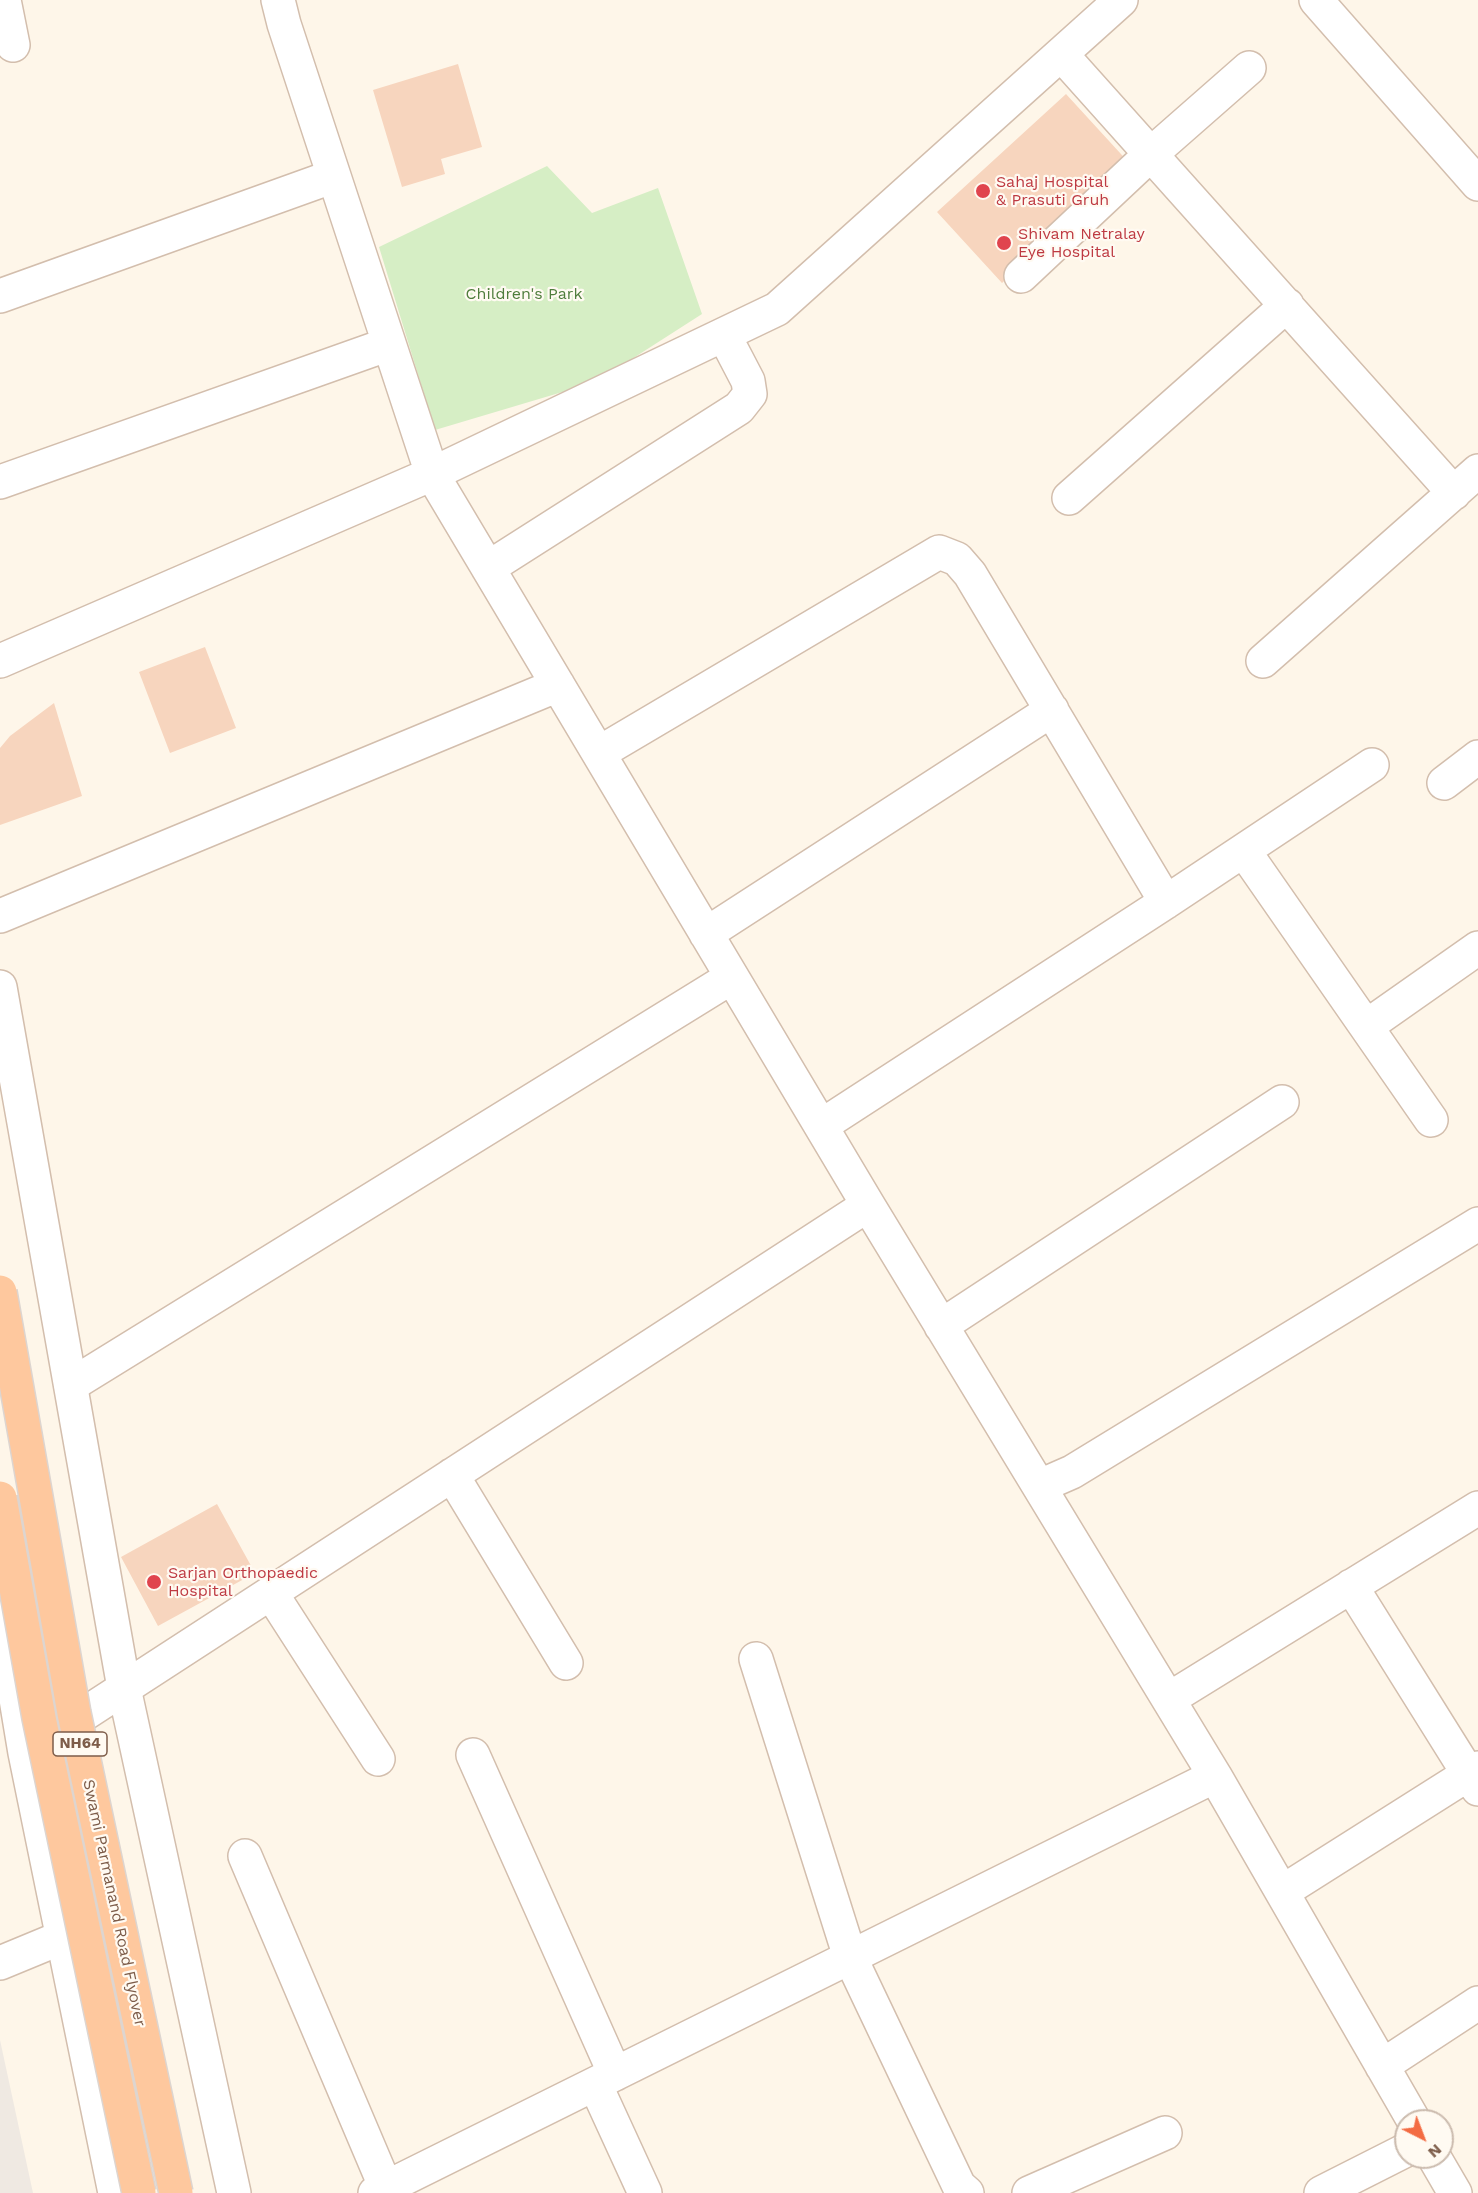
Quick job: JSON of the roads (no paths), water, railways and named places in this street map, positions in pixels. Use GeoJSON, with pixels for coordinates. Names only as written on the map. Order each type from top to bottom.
{"type":"FeatureCollection","features":[{"type":"Feature","properties":{"kind":"highway","name":"Swami Parmanand Road Flyover"},"geometry":{"type":"LineString","coordinates":[[0,1292],[74,1713],[176,2193]]}},
{"type":"Feature","properties":{"kind":"highway","name":"NH64"},"geometry":{"type":"LineString","coordinates":[[0,1498],[39,1718],[139,2193]]}},
{"type":"Feature","properties":{"kind":"street"},"geometry":{"type":"LineString","coordinates":[[4,0],[13,45]]}},
{"type":"Feature","properties":{"kind":"street"},"geometry":{"type":"LineString","coordinates":[[279,0],[284,24],[432,474],[868,1205],[1215,1776],[1407,2109]]}},
{"type":"Feature","properties":{"kind":"street"},"geometry":{"type":"LineString","coordinates":[[0,661],[432,474],[777,309],[1121,0]]}},
{"type":"Feature","properties":{"kind":"street"},"geometry":{"type":"LineString","coordinates":[[1316,0],[1478,184]]}},
{"type":"Feature","properties":{"kind":"street"},"geometry":{"type":"LineString","coordinates":[[1061,54],[1454,493]]}},
{"type":"Feature","properties":{"kind":"street"},"geometry":{"type":"LineString","coordinates":[[1021,276],[1151,154],[1249,68]]}},
{"type":"Feature","properties":{"kind":"street"},"geometry":{"type":"LineString","coordinates":[[0,296],[334,176]]}},
{"type":"Feature","properties":{"kind":"street"},"geometry":{"type":"LineString","coordinates":[[1069,498],[1287,305]]}},
{"type":"Feature","properties":{"kind":"street"},"geometry":{"type":"LineString","coordinates":[[488,568],[740,408],[750,394],[748,381],[724,335]]}},
{"type":"Feature","properties":{"kind":"street"},"geometry":{"type":"LineString","coordinates":[[0,482],[389,344]]}},
{"type":"Feature","properties":{"kind":"street"},"geometry":{"type":"LineString","coordinates":[[1263,660],[1478,471]]}},
{"type":"Feature","properties":{"kind":"street"},"geometry":{"type":"LineString","coordinates":[[599,753],[939,552],[957,559],[970,574],[1166,902]]}},
{"type":"Feature","properties":{"kind":"street"},"geometry":{"type":"LineString","coordinates":[[0,916],[558,685]]}},
{"type":"Feature","properties":{"kind":"street"},"geometry":{"type":"LineString","coordinates":[[706,934],[1052,710]]}},
{"type":"Feature","properties":{"kind":"street"},"geometry":{"type":"LineString","coordinates":[[1444,783],[1478,757]]}},
{"type":"Feature","properties":{"kind":"street"},"geometry":{"type":"LineString","coordinates":[[821,1126],[1372,765]]}},
{"type":"Feature","properties":{"kind":"street"},"geometry":{"type":"LineString","coordinates":[[1244,851],[1431,1119]]}},
{"type":"Feature","properties":{"kind":"street"},"geometry":{"type":"LineString","coordinates":[[1367,1026],[1478,948]]}},
{"type":"Feature","properties":{"kind":"street"},"geometry":{"type":"LineString","coordinates":[[71,1385],[732,977]]}},
{"type":"Feature","properties":{"kind":"street"},"geometry":{"type":"LineString","coordinates":[[0,987],[124,1688],[234,2193]]}},
{"type":"Feature","properties":{"kind":"street"},"geometry":{"type":"LineString","coordinates":[[941,1326],[1282,1102]]}},
{"type":"Feature","properties":{"kind":"street"},"geometry":{"type":"LineString","coordinates":[[26,1753],[868,1205]]}},
{"type":"Feature","properties":{"kind":"street"},"geometry":{"type":"LineString","coordinates":[[1040,1486],[1072,1472],[1478,1224]]}},
{"type":"Feature","properties":{"kind":"street"},"geometry":{"type":"LineString","coordinates":[[452,1475],[566,1663]]}},
{"type":"Feature","properties":{"kind":"street"},"geometry":{"type":"LineString","coordinates":[[1169,1699],[1478,1508]]}},
{"type":"Feature","properties":{"kind":"street"},"geometry":{"type":"LineString","coordinates":[[1282,1892],[1475,1777],[1351,1586]]}},
{"type":"Feature","properties":{"kind":"street"},"geometry":{"type":"LineString","coordinates":[[271,1593],[378,1759]]}},
{"type":"Feature","properties":{"kind":"street"},"geometry":{"type":"LineString","coordinates":[[2,1621],[26,1753],[115,2193]]}},
{"type":"Feature","properties":{"kind":"street"},"geometry":{"type":"LineString","coordinates":[[756,1659],[850,1957],[959,2186],[967,2193]]}},
{"type":"Feature","properties":{"kind":"street"},"geometry":{"type":"LineString","coordinates":[[473,1755],[605,2079],[645,2193]]}},
{"type":"Feature","properties":{"kind":"street"},"geometry":{"type":"LineString","coordinates":[[245,1856],[380,2190],[1215,1776]]}},
{"type":"Feature","properties":{"kind":"street"},"geometry":{"type":"LineString","coordinates":[[0,1963],[63,1937]]}},
{"type":"Feature","properties":{"kind":"street"},"geometry":{"type":"LineString","coordinates":[[1382,2066],[1478,2002]]}},
{"type":"Feature","properties":{"kind":"street"},"geometry":{"type":"LineString","coordinates":[[1029,2193],[1165,2133]]}},
{"type":"Feature","properties":{"kind":"street"},"geometry":{"type":"LineString","coordinates":[[1321,2193],[1394,2156]]}},
{"type":"Feature","properties":{"kind":"street"},"geometry":{"type":"LineString","coordinates":[[1441,2169],[1455,2193]]}},
{"type":"Feature","properties":{"kind":"place","name":"Sahaj Hospital & Prasuti Gruh"},"geometry":{"type":"Point","coordinates":[983,191]}},
{"type":"Feature","properties":{"kind":"place","name":"Shivam Netralay Eye Hospital"},"geometry":{"type":"Point","coordinates":[1004,243]}},
{"type":"Feature","properties":{"kind":"place","name":"Sarjan Orthopaedic Hospital"},"geometry":{"type":"Point","coordinates":[154,1582]}},
{"type":"Feature","properties":{"kind":"park label","name":"Children's Park"},"geometry":{"type":"Point","coordinates":[524,294]}}]}
